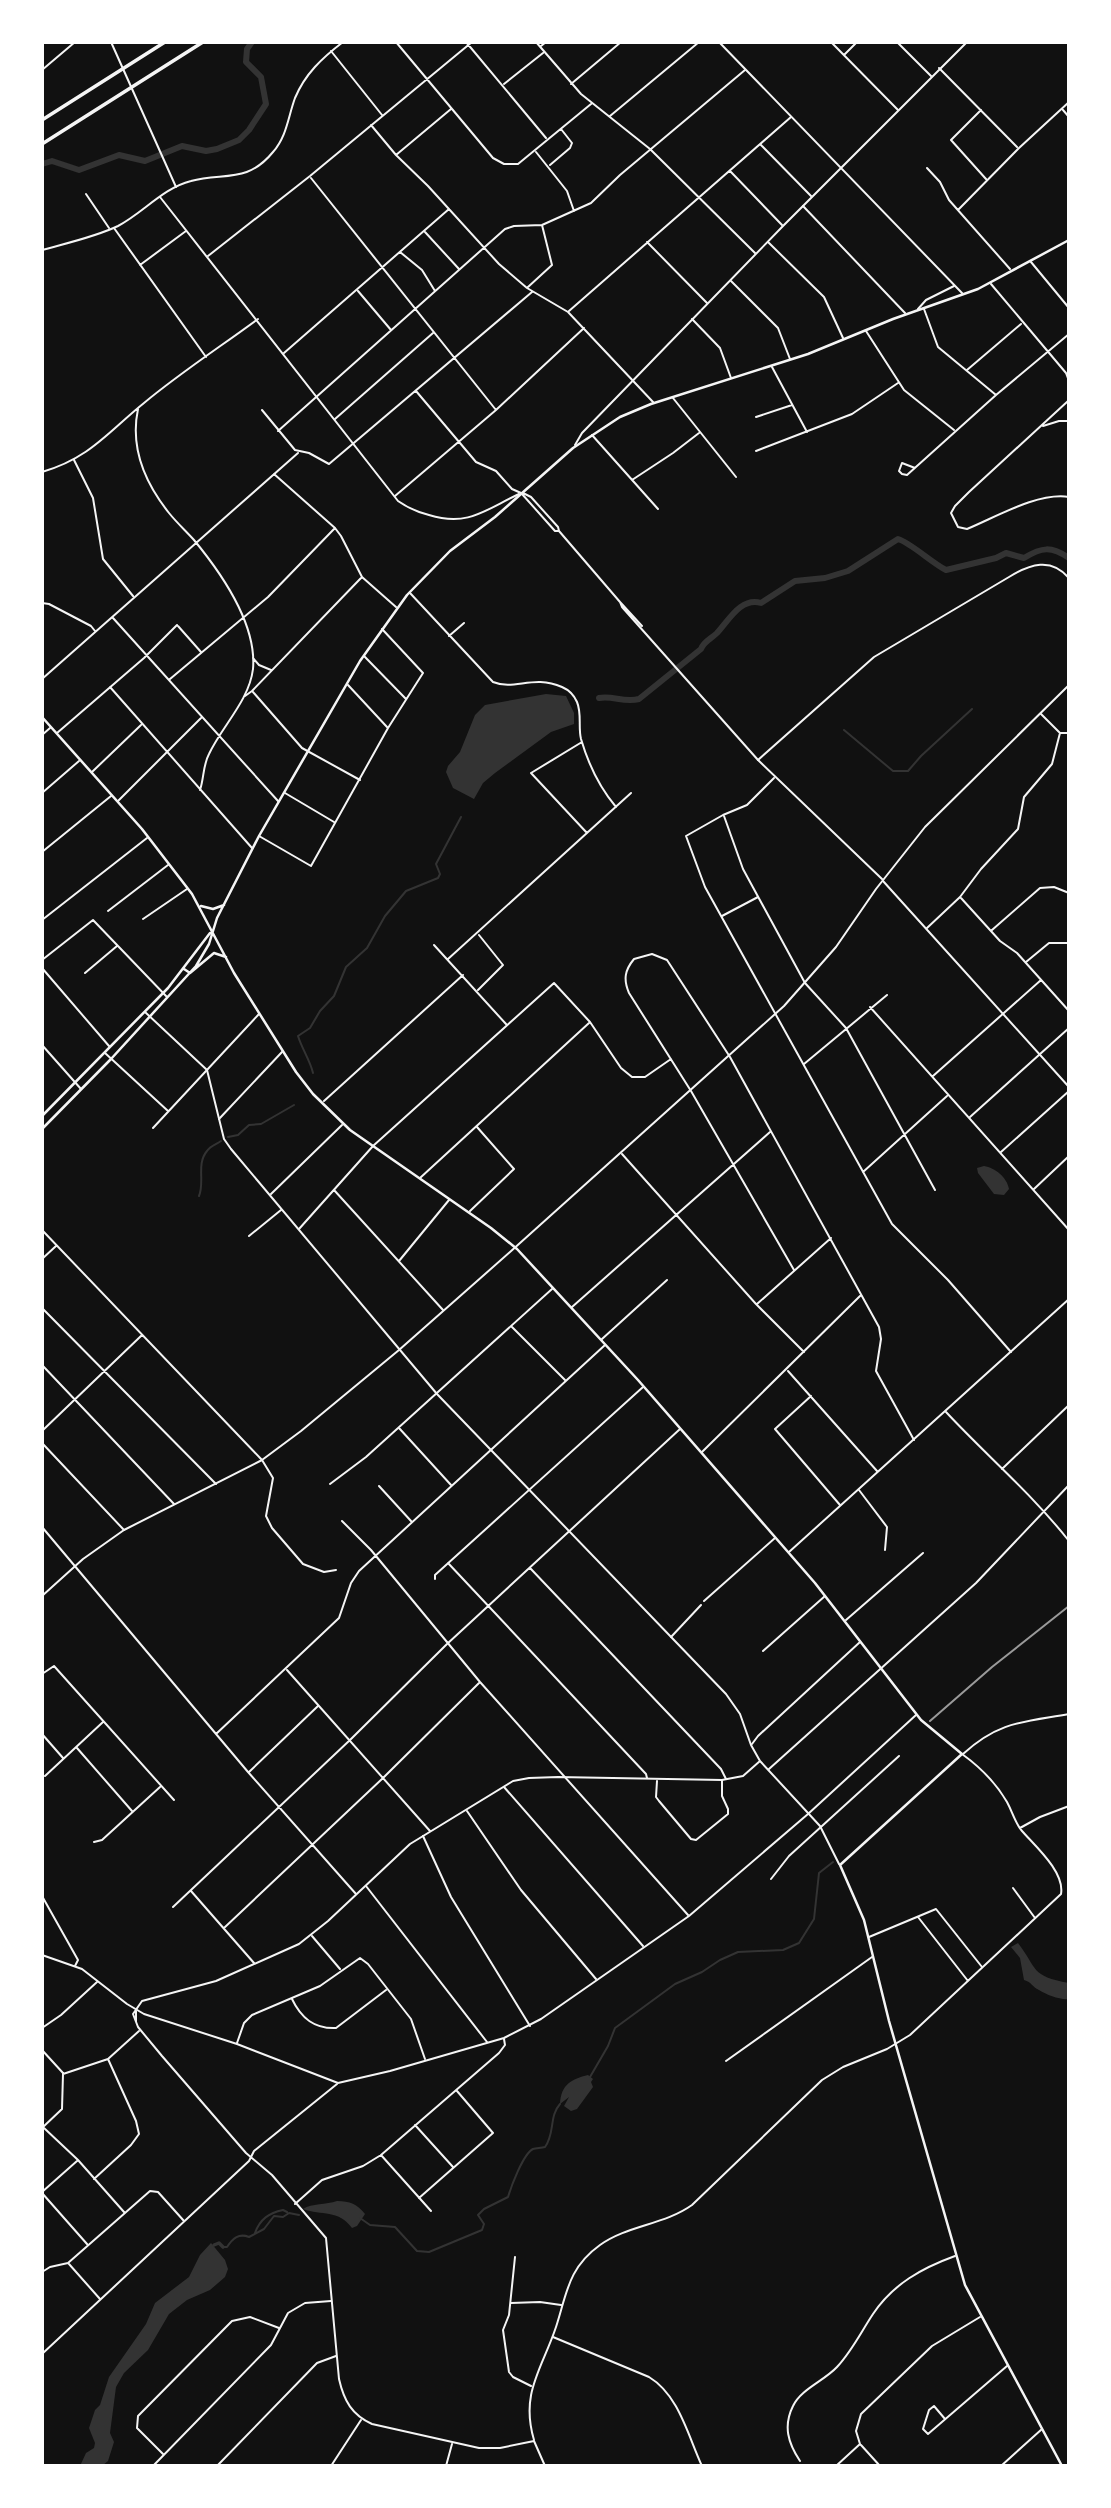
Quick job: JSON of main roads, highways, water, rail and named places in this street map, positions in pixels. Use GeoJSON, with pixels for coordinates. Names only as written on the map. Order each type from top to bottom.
{"type":"FeatureCollection","features":[{"type":"Feature","properties":{"kind":"highway"},"geometry":{"type":"LineString","coordinates":[[42,120],[165,42]]}},
{"type":"Feature","properties":{"kind":"highway"},"geometry":{"type":"LineString","coordinates":[[42,144],[203,42]]}},
{"type":"Feature","properties":{"kind":"main road"},"geometry":{"type":"LineString","coordinates":[[42,1116],[184,969],[212,930],[259,836],[363,655],[409,592],[453,549],[573,448],[620,417],[654,403],[790,360],[963,294],[990,283],[1069,240]]}},
{"type":"Feature","properties":{"kind":"main road"},"geometry":{"type":"LineString","coordinates":[[42,718],[148,837],[199,905],[260,1014],[304,1083],[321,1103],[343,1125],[515,1247],[644,1386],[825,1595],[916,1715],[931,1731],[962,1754],[840,1865],[860,1907],[869,1937],[896,2044],[965,2286],[1062,2466]]}},
{"type":"Feature","properties":{"kind":"main road"},"geometry":{"type":"LineString","coordinates":[[199,905],[214,909],[224,905]]}},
{"type":"Feature","properties":{"kind":"main road"},"geometry":{"type":"LineString","coordinates":[[190,973],[209,944],[212,930]]}},
{"type":"Feature","properties":{"kind":"main road"},"geometry":{"type":"LineString","coordinates":[[43,1126],[111,1059],[190,973],[213,953],[226,957]]}},
{"type":"Feature","properties":{"kind":"main road"},"geometry":{"type":"LineString","coordinates":[[184,969],[190,973]]}},
{"type":"Feature","properties":{"kind":"waterway"},"geometry":{"type":"LineString","coordinates":[[42,164],[52,161],[79,170],[119,155],[145,161],[182,146],[206,151],[239,140],[266,104],[261,77],[246,62],[247,49],[252,42]]}},
{"type":"Feature","properties":{"kind":"waterway"},"geometry":{"type":"LineString","coordinates":[[599,698],[639,699],[701,649],[741,606],[761,603],[795,581],[825,578],[848,571],[898,539],[946,570],[1006,553],[1024,558],[1046,549],[1057,551],[1069,558]]}},
{"type":"Feature","properties":{"kind":"waterway"},"geometry":{"type":"LineString","coordinates":[[844,730],[893,771],[908,771],[972,709]]}},
{"type":"Feature","properties":{"kind":"waterway"},"geometry":{"type":"LineString","coordinates":[[313,1073],[298,1036],[310,1028],[320,1011],[334,996],[346,967],[367,948],[385,916],[406,891],[438,878],[440,874],[436,864],[461,817]]}},
{"type":"Feature","properties":{"kind":"waterway"},"geometry":{"type":"LineString","coordinates":[[228,1137],[238,1135],[249,1125],[261,1124],[294,1105]]}},
{"type":"Feature","properties":{"kind":"waterway"},"geometry":{"type":"LineString","coordinates":[[199,1196],[204,1156],[221,1141]]}},
{"type":"Feature","properties":{"kind":"waterway"},"geometry":{"type":"LineString","coordinates":[[590,2077],[615,2028],[675,1984],[738,1952],[783,1950],[799,1943],[814,1919],[819,1873],[833,1862]]}},
{"type":"Feature","properties":{"kind":"waterway"},"geometry":{"type":"LineString","coordinates":[[360,2218],[370,2225],[395,2227],[417,2251],[429,2252],[482,2230],[484,2224],[478,2215],[508,2197],[525,2157],[533,2149],[545,2147],[554,2114],[560,2104]]}},
{"type":"Feature","properties":{"kind":"waterway"},"geometry":{"type":"LineString","coordinates":[[255,2233],[262,2220],[269,2215],[283,2210],[287,2212]]}},
{"type":"Feature","properties":{"kind":"waterway"},"geometry":{"type":"LineString","coordinates":[[223,2247],[227,2247],[236,2237],[249,2237],[264,2229],[274,2216],[283,2217],[289,2213],[299,2215]]}},
{"type":"Feature","properties":{"kind":"waterway"},"geometry":{"type":"LineString","coordinates":[[214,2245],[219,2243],[223,2247]]}},
{"type":"Feature","properties":{"kind":"railway"},"geometry":{"type":"LineString","coordinates":[[930,1721],[1069,1606]]}}]}
